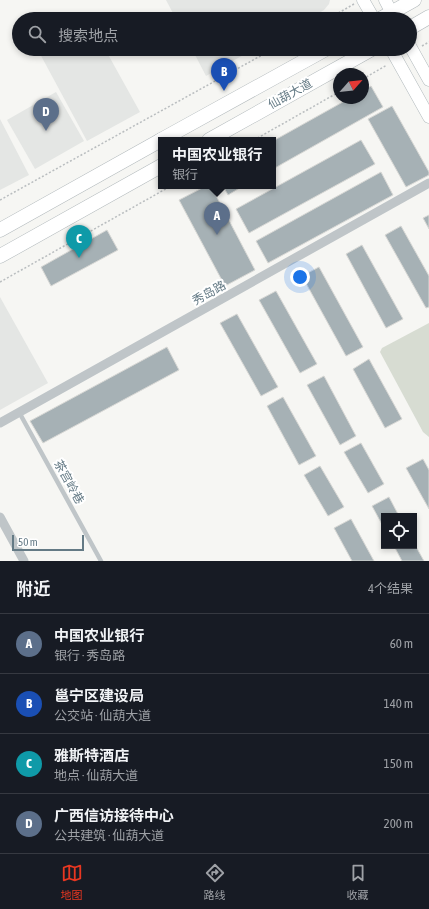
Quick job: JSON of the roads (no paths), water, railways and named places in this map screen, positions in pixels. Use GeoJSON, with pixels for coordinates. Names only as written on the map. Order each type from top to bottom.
{"type":"FeatureCollection","features":[{"type":"Feature","properties":{"kind":"main road"},"geometry":{"type":"LineString","coordinates":[[396,12],[414,0]]}},
{"type":"Feature","properties":{"kind":"main road"},"geometry":{"type":"LineString","coordinates":[[417,24],[429,17]]}},
{"type":"Feature","properties":{"kind":"main road","name":"仙葫大道"},"geometry":{"type":"LineString","coordinates":[[166,137],[313,56]]}},
{"type":"Feature","properties":{"kind":"main road","name":"仙葫大道"},"geometry":{"type":"LineString","coordinates":[[213,137],[359,56]]}},
{"type":"Feature","properties":{"kind":"main road","name":"仙葫大道"},"geometry":{"type":"LineString","coordinates":[[0,230],[158,142]]}},
{"type":"Feature","properties":{"kind":"main road"},"geometry":{"type":"LineString","coordinates":[[0,256],[158,168]]}},
{"type":"Feature","properties":{"kind":"street"},"geometry":{"type":"LineString","coordinates":[[384,0],[388,12]]}},
{"type":"Feature","properties":{"kind":"street"},"geometry":{"type":"LineString","coordinates":[[359,2],[368,12]]}},
{"type":"Feature","properties":{"kind":"street"},"geometry":{"type":"LineString","coordinates":[[395,56],[429,117]]}},
{"type":"Feature","properties":{"kind":"street"},"geometry":{"type":"LineString","coordinates":[[416,56],[429,80]]}},
{"type":"Feature","properties":{"kind":"street","name":"秀岛路"},"geometry":{"type":"LineString","coordinates":[[0,423],[429,183]]}},
{"type":"Feature","properties":{"kind":"street"},"geometry":{"type":"LineString","coordinates":[[0,517],[24,561]]}},
{"type":"Feature","properties":{"kind":"lane","name":"茶宫岭巷"},"geometry":{"type":"LineString","coordinates":[[19,412],[101,561]]}},
{"type":"Feature","properties":{"kind":"place","name":"邕宁区建设局"},"geometry":{"type":"Point","coordinates":[224,91]}},
{"type":"Feature","properties":{"kind":"place","name":"广西信访接待中心"},"geometry":{"type":"Point","coordinates":[46,131]}},
{"type":"Feature","properties":{"kind":"place","name":"中国农业银行"},"geometry":{"type":"Point","coordinates":[217,235]}},
{"type":"Feature","properties":{"kind":"place","name":"雅斯特酒店"},"geometry":{"type":"Point","coordinates":[79,258]}}]}
